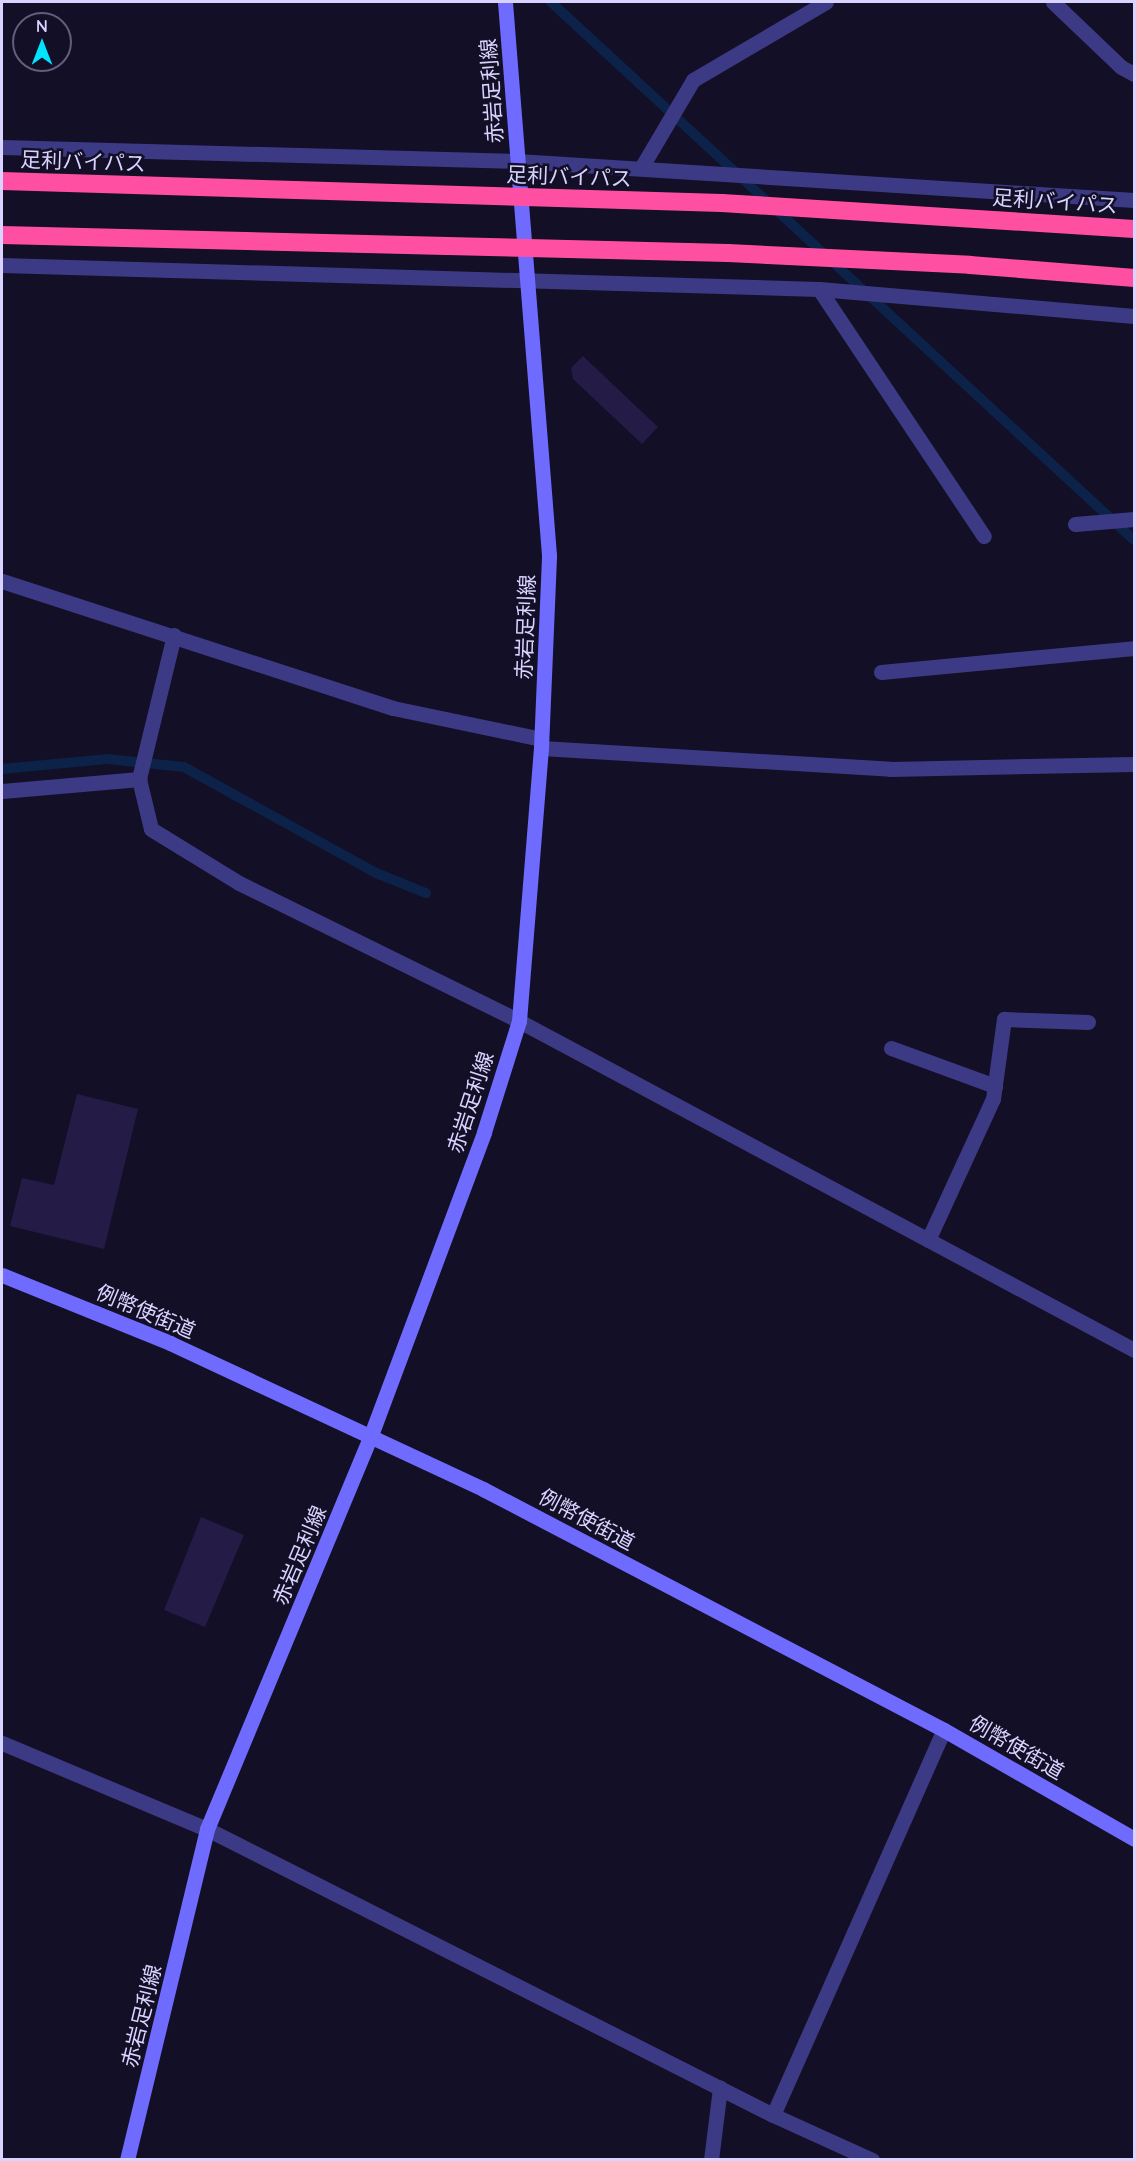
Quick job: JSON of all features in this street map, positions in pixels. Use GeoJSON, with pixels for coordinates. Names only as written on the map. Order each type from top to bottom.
{"type":"FeatureCollection","features":[{"type":"Feature","properties":{"kind":"highway","name":"足利バイパス"},"geometry":{"type":"LineString","coordinates":[[2,181],[722,203],[1134,229]]}},
{"type":"Feature","properties":{"kind":"highway"},"geometry":{"type":"LineString","coordinates":[[2,235],[728,253],[970,265],[1134,278]]}},
{"type":"Feature","properties":{"kind":"main road","name":"赤岩足利線"},"geometry":{"type":"LineString","coordinates":[[127,2160],[207,1829],[371,1435],[484,1132],[519,1021],[541,743],[549,555],[525,279],[505,2]]}},
{"type":"Feature","properties":{"kind":"main road","name":"例幣使街道"},"geometry":{"type":"LineString","coordinates":[[2,1275],[170,1343],[483,1489],[944,1730],[1134,1839]]}},
{"type":"Feature","properties":{"kind":"street"},"geometry":{"type":"LineString","coordinates":[[641,168],[693,80],[826,2]]}},
{"type":"Feature","properties":{"kind":"street"},"geometry":{"type":"LineString","coordinates":[[1053,2],[1121,67],[1134,74]]}},
{"type":"Feature","properties":{"kind":"street"},"geometry":{"type":"LineString","coordinates":[[2,147],[517,161],[1134,200]]}},
{"type":"Feature","properties":{"kind":"street"},"geometry":{"type":"LineString","coordinates":[[2,265],[819,289],[1134,316]]}},
{"type":"Feature","properties":{"kind":"street"},"geometry":{"type":"LineString","coordinates":[[819,289],[984,536]]}},
{"type":"Feature","properties":{"kind":"street"},"geometry":{"type":"LineString","coordinates":[[1075,524],[1134,519]]}},
{"type":"Feature","properties":{"kind":"street"},"geometry":{"type":"LineString","coordinates":[[2,581],[393,708],[541,743],[890,769],[1134,764]]}},
{"type":"Feature","properties":{"kind":"street"},"geometry":{"type":"LineString","coordinates":[[174,635],[139,779],[151,830],[239,883],[519,1021],[1134,1350]]}},
{"type":"Feature","properties":{"kind":"street"},"geometry":{"type":"LineString","coordinates":[[881,672],[1134,648]]}},
{"type":"Feature","properties":{"kind":"street"},"geometry":{"type":"LineString","coordinates":[[2,791],[139,779]]}},
{"type":"Feature","properties":{"kind":"street"},"geometry":{"type":"LineString","coordinates":[[928,1240],[993,1099],[1004,1018],[1088,1022]]}},
{"type":"Feature","properties":{"kind":"street"},"geometry":{"type":"LineString","coordinates":[[891,1048],[995,1086]]}},
{"type":"Feature","properties":{"kind":"street"},"geometry":{"type":"LineString","coordinates":[[773,2115],[944,1730]]}},
{"type":"Feature","properties":{"kind":"street"},"geometry":{"type":"LineString","coordinates":[[2,1743],[207,1829],[773,2115],[872,2160]]}},
{"type":"Feature","properties":{"kind":"street"},"geometry":{"type":"LineString","coordinates":[[711,2160],[720,2088]]}},
{"type":"Feature","properties":{"kind":"building"},"geometry":{"type":"Polygon","coordinates":[[[583,356],[658,427],[642,444],[573,379],[571,368],[583,356]]]}},
{"type":"Feature","properties":{"kind":"building"},"geometry":{"type":"Polygon","coordinates":[[[77,1094],[138,1109],[104,1249],[10,1226],[22,1178],[54,1185],[77,1094]]]}},
{"type":"Feature","properties":{"kind":"building"},"geometry":{"type":"Polygon","coordinates":[[[201,1517],[244,1535],[205,1627],[164,1610],[201,1517]]]}},
{"type":"Feature","properties":{"kind":"waterway"},"geometry":{"type":"LineString","coordinates":[[551,2],[1134,540]]}},
{"type":"Feature","properties":{"kind":"waterway"},"geometry":{"type":"LineString","coordinates":[[2,769],[107,759],[184,767],[376,873],[426,893]]}}]}
